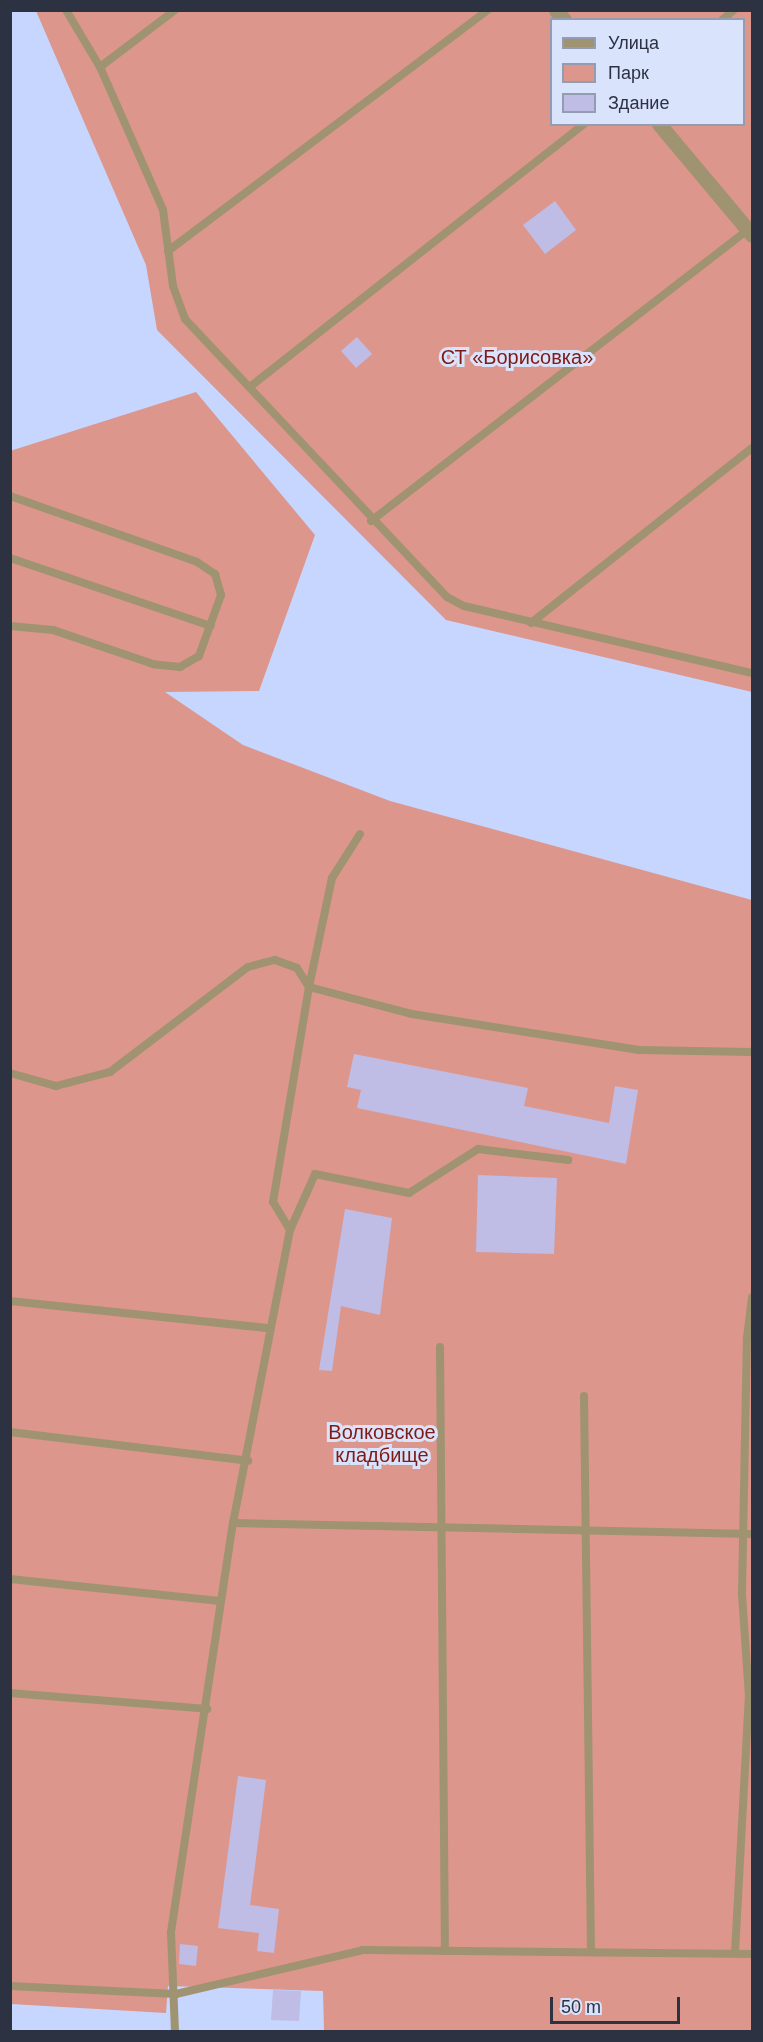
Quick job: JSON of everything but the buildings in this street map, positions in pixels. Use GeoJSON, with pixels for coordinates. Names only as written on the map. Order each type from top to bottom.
{"type":"FeatureCollection","features":[{"type":"Feature","properties":{"kind":"street"},"geometry":{"type":"LineString","coordinates":[[661,126],[751,230]]}},
{"type":"Feature","properties":{"kind":"lane"},"geometry":{"type":"LineString","coordinates":[[66,10],[100,68],[163,210],[173,286],[185,319],[252,386],[371,521],[447,597],[464,606],[531,623],[750,669]]}},
{"type":"Feature","properties":{"kind":"lane"},"geometry":{"type":"LineString","coordinates":[[100,68],[175,10]]}},
{"type":"Feature","properties":{"kind":"lane"},"geometry":{"type":"LineString","coordinates":[[168,251],[488,10]]}},
{"type":"Feature","properties":{"kind":"lane"},"geometry":{"type":"LineString","coordinates":[[252,386],[581,126]]}},
{"type":"Feature","properties":{"kind":"lane"},"geometry":{"type":"LineString","coordinates":[[371,521],[751,230]]}},
{"type":"Feature","properties":{"kind":"lane"},"geometry":{"type":"LineString","coordinates":[[531,623],[753,448]]}},
{"type":"Feature","properties":{"kind":"lane"},"geometry":{"type":"LineString","coordinates":[[10,496],[197,562],[215,574],[221,595],[212,626],[199,656],[180,667],[153,664],[53,630],[10,626]]}},
{"type":"Feature","properties":{"kind":"lane"},"geometry":{"type":"LineString","coordinates":[[10,558],[212,626]]}},
{"type":"Feature","properties":{"kind":"lane"},"geometry":{"type":"LineString","coordinates":[[290,1230],[273,1202],[309,987],[332,878],[360,834]]}},
{"type":"Feature","properties":{"kind":"lane"},"geometry":{"type":"LineString","coordinates":[[10,1073],[56,1086],[110,1072],[248,967],[275,960],[297,968],[309,987],[412,1014],[628,1048],[753,1052]]}},
{"type":"Feature","properties":{"kind":"lane"},"geometry":{"type":"LineString","coordinates":[[175,2031],[176,1994],[171,1932],[207,1709],[220,1601],[233,1523],[248,1461],[269,1328],[290,1230],[315,1174],[409,1193],[478,1149],[567,1160]]}},
{"type":"Feature","properties":{"kind":"lane"},"geometry":{"type":"LineString","coordinates":[[735,1953],[749,1697],[747,1338],[753,1297]]}},
{"type":"Feature","properties":{"kind":"lane"},"geometry":{"type":"LineString","coordinates":[[10,1301],[269,1328]]}},
{"type":"Feature","properties":{"kind":"lane"},"geometry":{"type":"LineString","coordinates":[[440,1347],[439,1528],[446,1951]]}},
{"type":"Feature","properties":{"kind":"lane"},"geometry":{"type":"LineString","coordinates":[[584,1396],[583,1531],[591,1952]]}},
{"type":"Feature","properties":{"kind":"lane"},"geometry":{"type":"LineString","coordinates":[[10,1432],[248,1461]]}},
{"type":"Feature","properties":{"kind":"lane"},"geometry":{"type":"LineString","coordinates":[[233,1523],[748,1534]]}},
{"type":"Feature","properties":{"kind":"lane"},"geometry":{"type":"LineString","coordinates":[[10,1579],[220,1601]]}},
{"type":"Feature","properties":{"kind":"lane"},"geometry":{"type":"LineString","coordinates":[[10,1693],[207,1709]]}},
{"type":"Feature","properties":{"kind":"lane"},"geometry":{"type":"LineString","coordinates":[[10,1986],[176,1994],[363,1950],[753,1953]]}},
{"type":"Feature","properties":{"kind":"green space","name":"СТ «Борисовка»"},"geometry":{"type":"Polygon","coordinates":[[[36,11],[752,11],[752,692],[446,620],[157,330],[146,265],[36,11]]]}},
{"type":"Feature","properties":{"kind":"green space","name":"Волковское кладбище"},"geometry":{"type":"Polygon","coordinates":[[[196,392],[315,535],[259,691],[165,692],[243,745],[390,801],[752,900],[752,2031],[324,2031],[323,1991],[168,1986],[166,2013],[11,2004],[10,451],[196,392]]]}}]}
